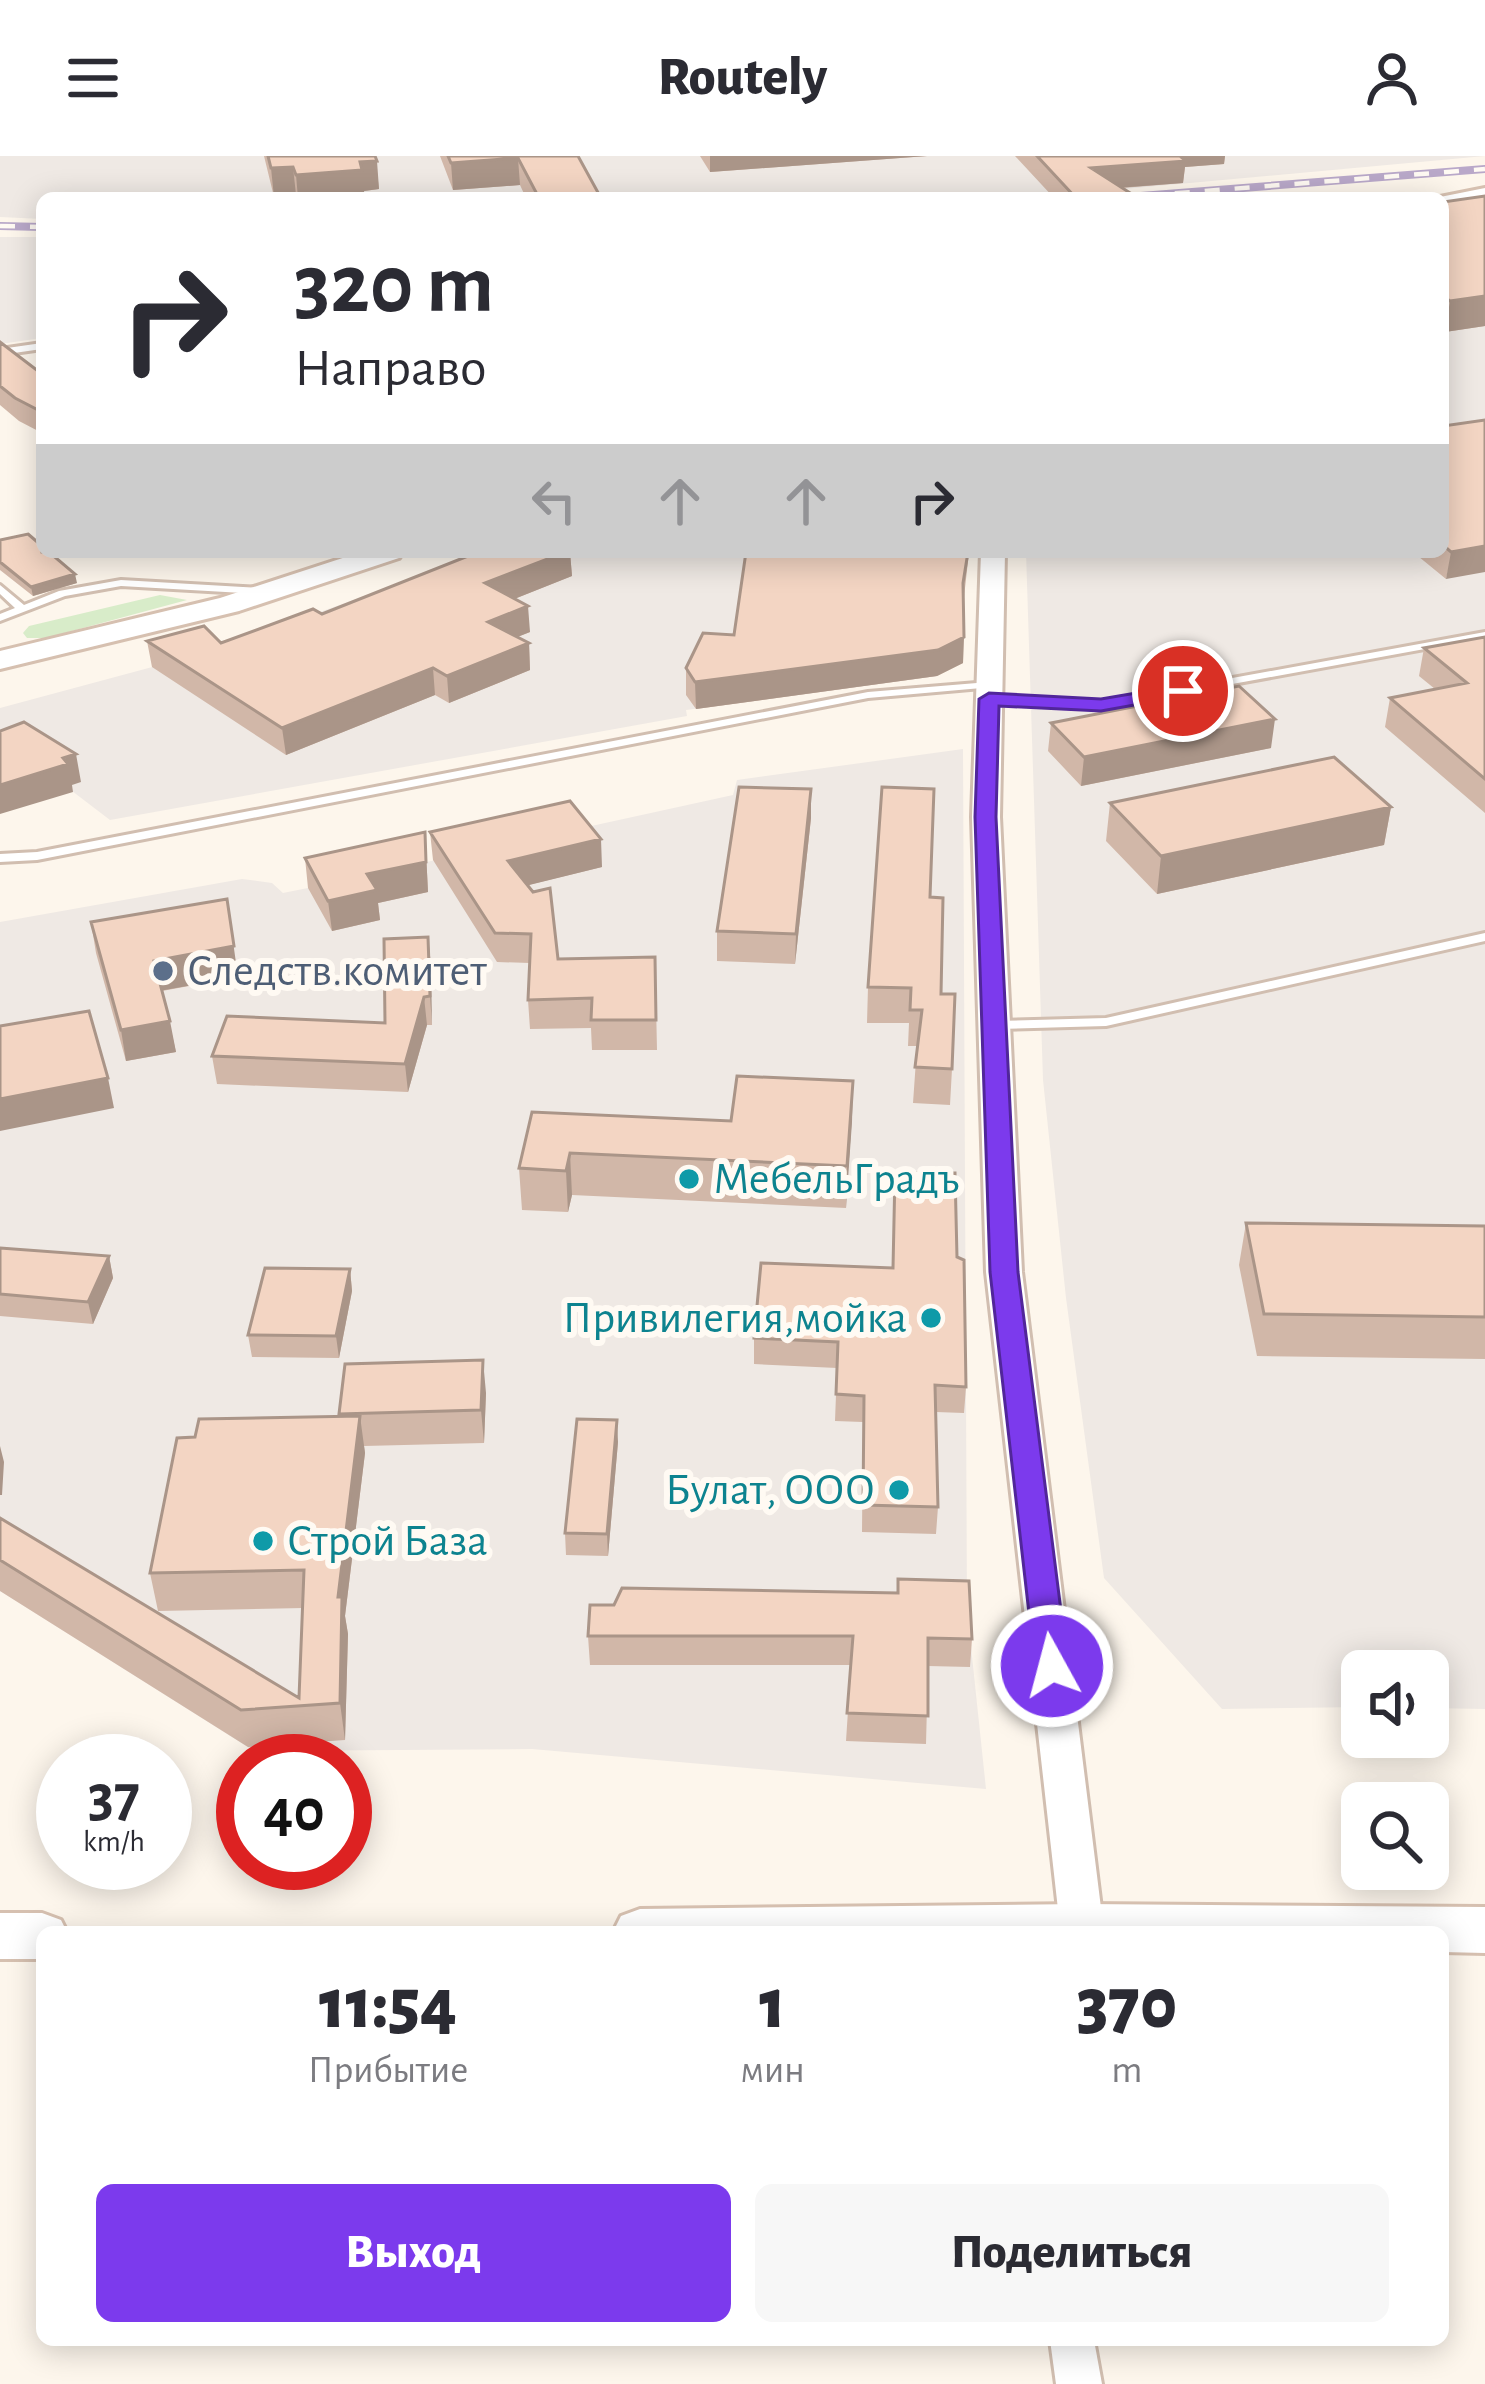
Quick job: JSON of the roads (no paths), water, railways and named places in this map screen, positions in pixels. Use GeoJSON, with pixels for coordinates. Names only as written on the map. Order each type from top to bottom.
{"type":"FeatureCollection","features":[{"type":"Feature","properties":{"kind":"main road"},"geometry":{"type":"LineString","coordinates":[[1449,201],[1485,194]]}},
{"type":"Feature","properties":{"kind":"main road"},"geometry":{"type":"LineString","coordinates":[[0,660],[274,592],[372,558]]}},
{"type":"Feature","properties":{"kind":"main road"},"geometry":{"type":"LineString","coordinates":[[1449,1930],[1485,1930]]}},
{"type":"Feature","properties":{"kind":"main road"},"geometry":{"type":"LineString","coordinates":[[0,1936],[36,1936]]}},
{"type":"Feature","properties":{"kind":"street"},"geometry":{"type":"LineString","coordinates":[[993,558],[986,817],[994,1097],[1049,1926]]}},
{"type":"Feature","properties":{"kind":"street"},"geometry":{"type":"LineString","coordinates":[[1073,2346],[1079,2384]]}},
{"type":"Feature","properties":{"kind":"lane"},"geometry":{"type":"LineString","coordinates":[[0,352],[36,347]]}},
{"type":"Feature","properties":{"kind":"lane"},"geometry":{"type":"LineString","coordinates":[[0,618],[63,593],[121,583],[274,592]]}},
{"type":"Feature","properties":{"kind":"lane"},"geometry":{"type":"LineString","coordinates":[[0,588],[22,609]]}},
{"type":"Feature","properties":{"kind":"lane"},"geometry":{"type":"LineString","coordinates":[[0,859],[38,856],[868,695],[989,692],[1101,705],[1485,634]]}},
{"type":"Feature","properties":{"kind":"lane"},"geometry":{"type":"LineString","coordinates":[[995,1025],[1106,1022],[1485,937]]}},
{"type":"Feature","properties":{"kind":"railway"},"geometry":{"type":"LineString","coordinates":[[1192,192],[1485,169]]}},
{"type":"Feature","properties":{"kind":"railway"},"geometry":{"type":"LineString","coordinates":[[0,226],[36,227]]}},
{"type":"Feature","properties":{"kind":"place","name":"Следств.комитет"},"geometry":{"type":"Point","coordinates":[163,971]}},
{"type":"Feature","properties":{"kind":"place","name":"МебельГрадъ"},"geometry":{"type":"Point","coordinates":[689,1179]}},
{"type":"Feature","properties":{"kind":"place","name":"Привилегия,мойка"},"geometry":{"type":"Point","coordinates":[931,1318]}},
{"type":"Feature","properties":{"kind":"place","name":"Булат, ООО"},"geometry":{"type":"Point","coordinates":[899,1490]}},
{"type":"Feature","properties":{"kind":"place","name":"Строй База"},"geometry":{"type":"Point","coordinates":[263,1541]}}]}
